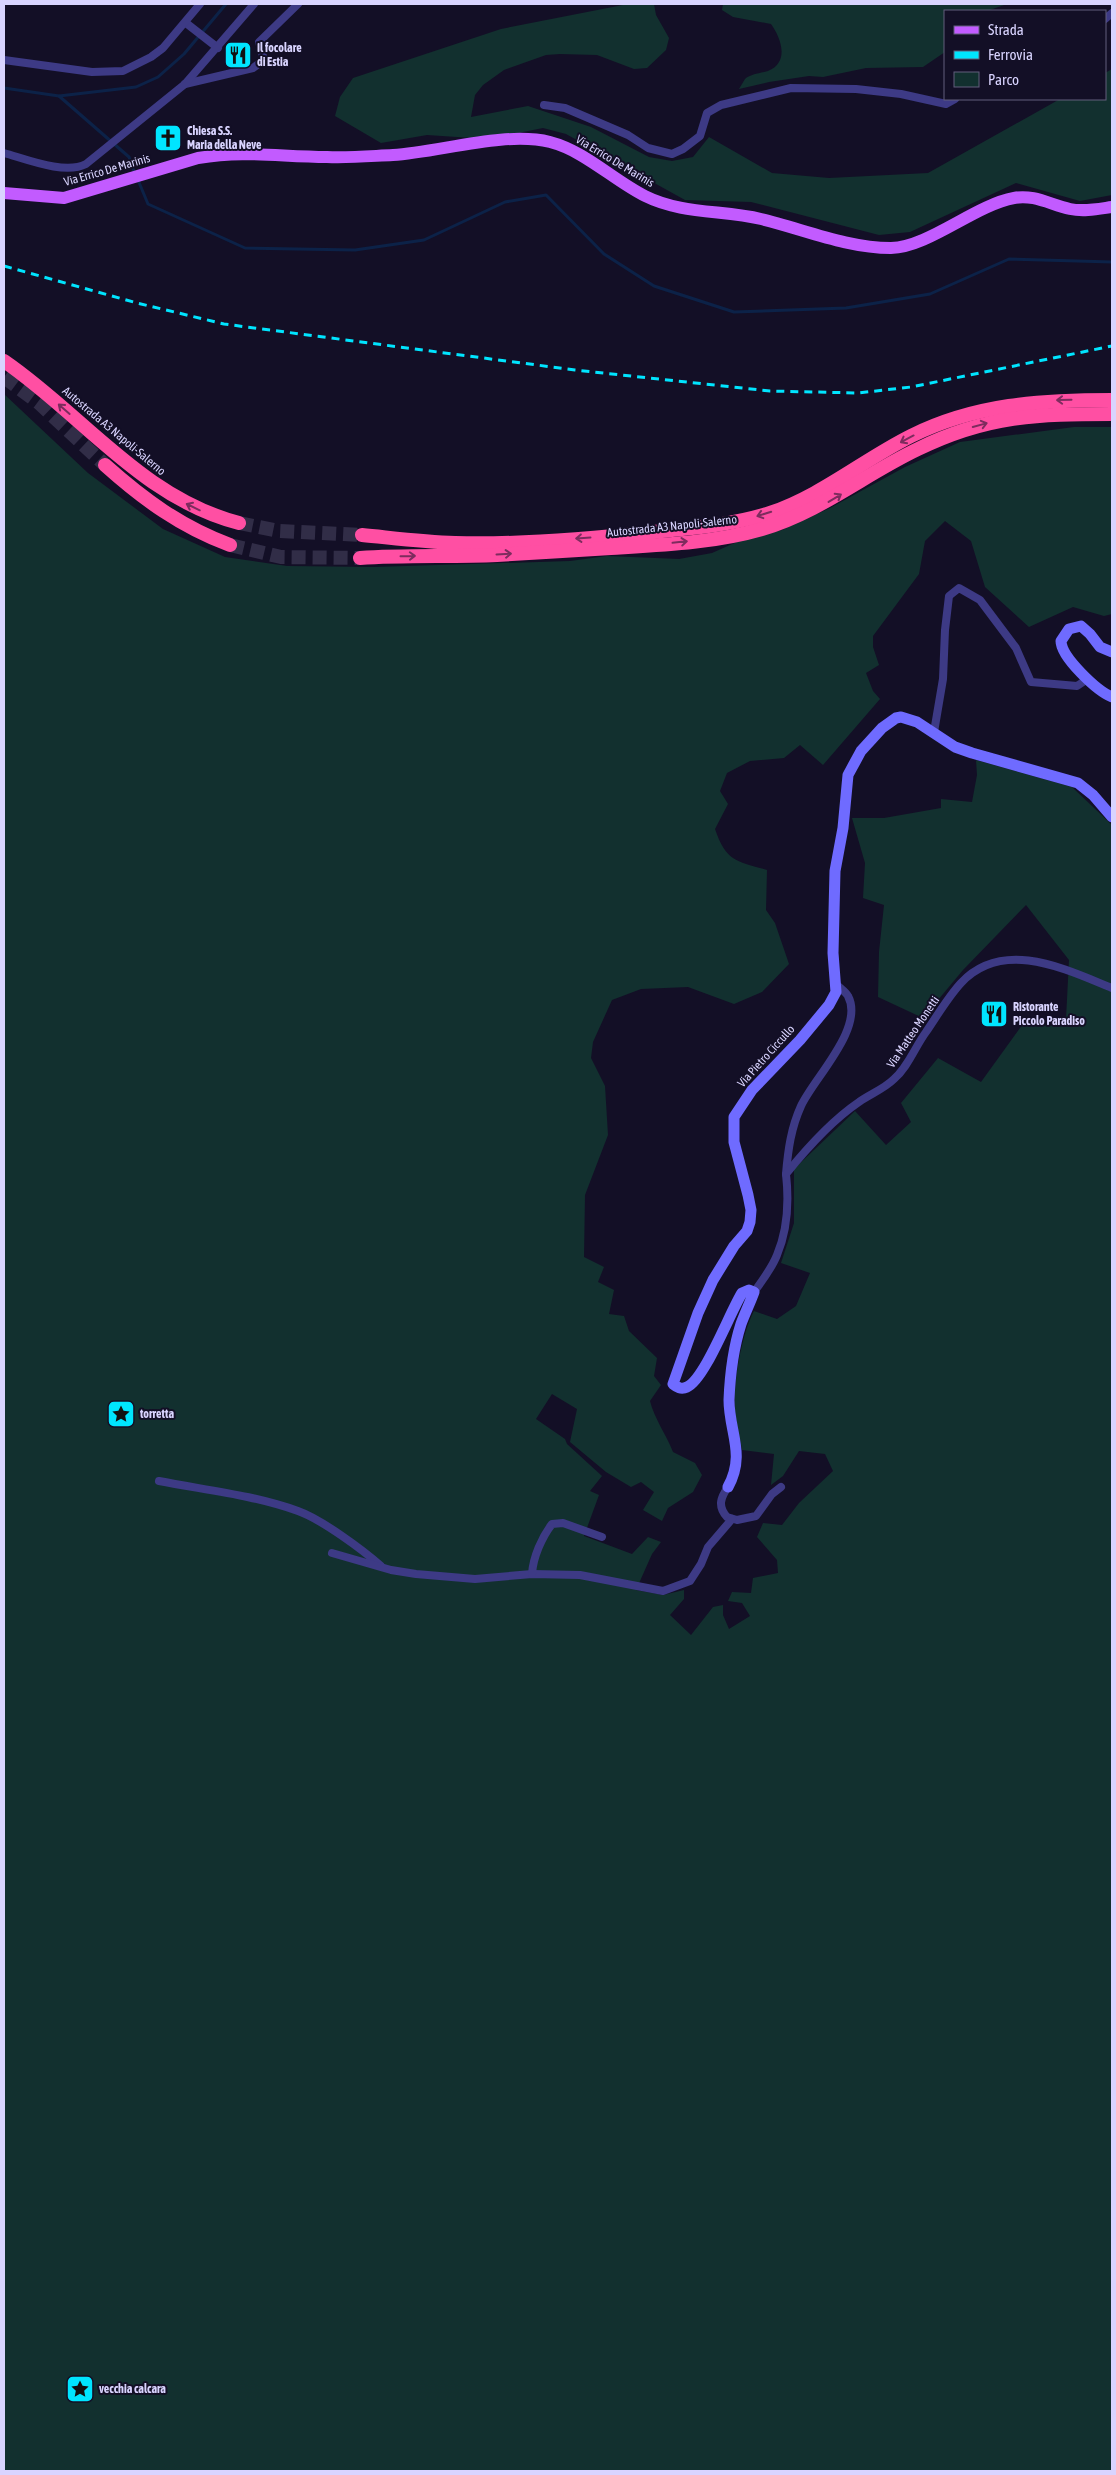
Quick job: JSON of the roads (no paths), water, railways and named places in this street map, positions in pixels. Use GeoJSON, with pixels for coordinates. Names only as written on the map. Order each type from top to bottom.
{"type":"FeatureCollection","features":[{"type":"Feature","properties":{"kind":"highway","name":"Autostrada A3 Napoli-Salerno"},"geometry":{"type":"LineString","coordinates":[[4,361],[153,484],[203,512],[239,523]]}},
{"type":"Feature","properties":{"kind":"highway","name":"Autostrada A3 Napoli-Salerno"},"geometry":{"type":"LineString","coordinates":[[632,541],[736,522],[788,506],[816,493],[911,436],[978,410],[1038,401],[1112,400]]}},
{"type":"Feature","properties":{"kind":"highway","name":"Autostrada A3 Napoli-Salerno"},"geometry":{"type":"LineString","coordinates":[[360,558],[455,550],[734,535],[781,523],[826,503],[917,449],[980,424],[1038,415],[1112,414]]}},
{"type":"Feature","properties":{"kind":"highway"},"geometry":{"type":"LineString","coordinates":[[105,465],[142,498],[166,514],[189,528],[230,545]]}},
{"type":"Feature","properties":{"kind":"highway","name":"Autostrada A3 Napoli-Salerno"},"geometry":{"type":"LineString","coordinates":[[362,535],[455,550]]}},
{"type":"Feature","properties":{"kind":"main road","name":"Via Errico De Marinis"},"geometry":{"type":"LineString","coordinates":[[4,193],[41,198],[64,198],[198,158],[233,154],[270,153],[326,157],[372,156],[427,152],[501,141],[548,141],[565,147],[643,195],[667,206],[759,219],[870,246],[892,248],[907,246],[982,209],[1015,197],[1050,202],[1069,209],[1087,210],[1112,207]]}},
{"type":"Feature","properties":{"kind":"street"},"geometry":{"type":"LineString","coordinates":[[4,60],[92,72],[123,71],[151,57],[163,48],[186,23],[200,4]]}},
{"type":"Feature","properties":{"kind":"street"},"geometry":{"type":"LineString","coordinates":[[4,153],[66,168],[79,168],[185,84],[254,4]]}},
{"type":"Feature","properties":{"kind":"street"},"geometry":{"type":"LineString","coordinates":[[185,84],[253,68],[264,60],[260,42],[298,4]]}},
{"type":"Feature","properties":{"kind":"street"},"geometry":{"type":"LineString","coordinates":[[186,23],[218,48]]}},
{"type":"Feature","properties":{"kind":"street"},"geometry":{"type":"LineString","coordinates":[[544,105],[565,108],[628,135],[648,148],[672,154],[683,149],[700,136],[707,113],[721,105],[791,88],[856,89],[901,94],[946,104],[953,100]]}},
{"type":"Feature","properties":{"kind":"street"},"geometry":{"type":"LineString","coordinates":[[934,732],[943,679],[944,630],[949,596],[959,588],[980,600],[1016,648],[1031,682],[1077,686],[1086,680]]}},
{"type":"Feature","properties":{"kind":"street"},"geometry":{"type":"LineString","coordinates":[[1112,652],[1100,647],[1084,627],[1072,627],[1065,633],[1061,646],[1086,680],[1112,697]]}},
{"type":"Feature","properties":{"kind":"street"},"geometry":{"type":"LineString","coordinates":[[781,1487],[772,1494],[756,1516],[746,1520],[732,1519],[722,1512],[725,1491],[732,1481],[737,1450],[730,1417],[735,1345],[754,1292],[777,1257],[783,1237],[788,1212],[786,1174],[792,1128],[802,1105],[844,1040],[850,1024],[851,1008],[848,996],[837,985],[833,954],[835,872],[843,828],[848,774],[860,751],[882,728],[896,718],[912,720],[934,732],[955,747],[1078,783],[1093,795],[1112,817]]}},
{"type":"Feature","properties":{"kind":"street","name":"Via Matteo Monetti"},"geometry":{"type":"LineString","coordinates":[[786,1174],[808,1147],[858,1102],[893,1080],[903,1070],[919,1041],[961,982],[983,965],[1004,958],[1032,961],[1063,968],[1112,988]]}},
{"type":"Feature","properties":{"kind":"street","name":"Via Pietro Ciccullo"},"geometry":{"type":"LineString","coordinates":[[754,1292],[749,1290],[742,1293],[713,1351],[693,1383],[686,1388],[678,1388],[673,1384],[698,1312],[713,1280],[731,1250],[747,1231],[750,1222],[751,1210],[748,1195],[734,1142],[734,1117],[752,1090],[829,1005],[837,985]]}},
{"type":"Feature","properties":{"kind":"street"},"geometry":{"type":"LineString","coordinates":[[159,1481],[256,1500],[300,1512],[348,1540],[383,1567]]}},
{"type":"Feature","properties":{"kind":"street"},"geometry":{"type":"LineString","coordinates":[[332,1553],[416,1574],[475,1579],[532,1574],[580,1575],[663,1591],[690,1581],[702,1564],[708,1547],[732,1519]]}},
{"type":"Feature","properties":{"kind":"street"},"geometry":{"type":"LineString","coordinates":[[532,1574],[533,1564],[547,1531],[552,1524],[564,1523],[602,1537]]}},
{"type":"Feature","properties":{"kind":"waterway"},"geometry":{"type":"LineString","coordinates":[[4,88],[59,96],[136,87],[158,77],[184,54],[226,4]]}},
{"type":"Feature","properties":{"kind":"waterway"},"geometry":{"type":"LineString","coordinates":[[59,96],[129,157],[135,174]]}},
{"type":"Feature","properties":{"kind":"waterway"},"geometry":{"type":"LineString","coordinates":[[138,180],[148,204],[245,248],[355,250],[424,240],[505,202],[546,195],[604,254],[654,286],[734,312],[846,308],[930,294],[1009,259],[1112,262]]}},
{"type":"Feature","properties":{"kind":"tunnel"},"geometry":{"type":"LineString","coordinates":[[4,377],[39,403],[105,465]]}},
{"type":"Feature","properties":{"kind":"tunnel"},"geometry":{"type":"LineString","coordinates":[[239,523],[279,531],[362,535]]}},
{"type":"Feature","properties":{"kind":"tunnel"},"geometry":{"type":"LineString","coordinates":[[230,545],[281,557],[360,558]]}},
{"type":"Feature","properties":{"kind":"railway"},"geometry":{"type":"LineString","coordinates":[[4,266],[137,303],[224,324],[575,370],[770,391],[858,393],[911,387],[1112,346]]}},
{"type":"Feature","properties":{"kind":"place","name":"Il focolare di Estia"},"geometry":{"type":"Point","coordinates":[238,55]}},
{"type":"Feature","properties":{"kind":"place","name":"Chiesa S.S. Maria della Neve"},"geometry":{"type":"Point","coordinates":[168,138]}},
{"type":"Feature","properties":{"kind":"place","name":"Ristorante Piccolo Paradiso"},"geometry":{"type":"Point","coordinates":[994,1014]}},
{"type":"Feature","properties":{"kind":"place","name":"torretta"},"geometry":{"type":"Point","coordinates":[121,1414]}},
{"type":"Feature","properties":{"kind":"place","name":"vecchia calcara"},"geometry":{"type":"Point","coordinates":[80,2389]}}]}
